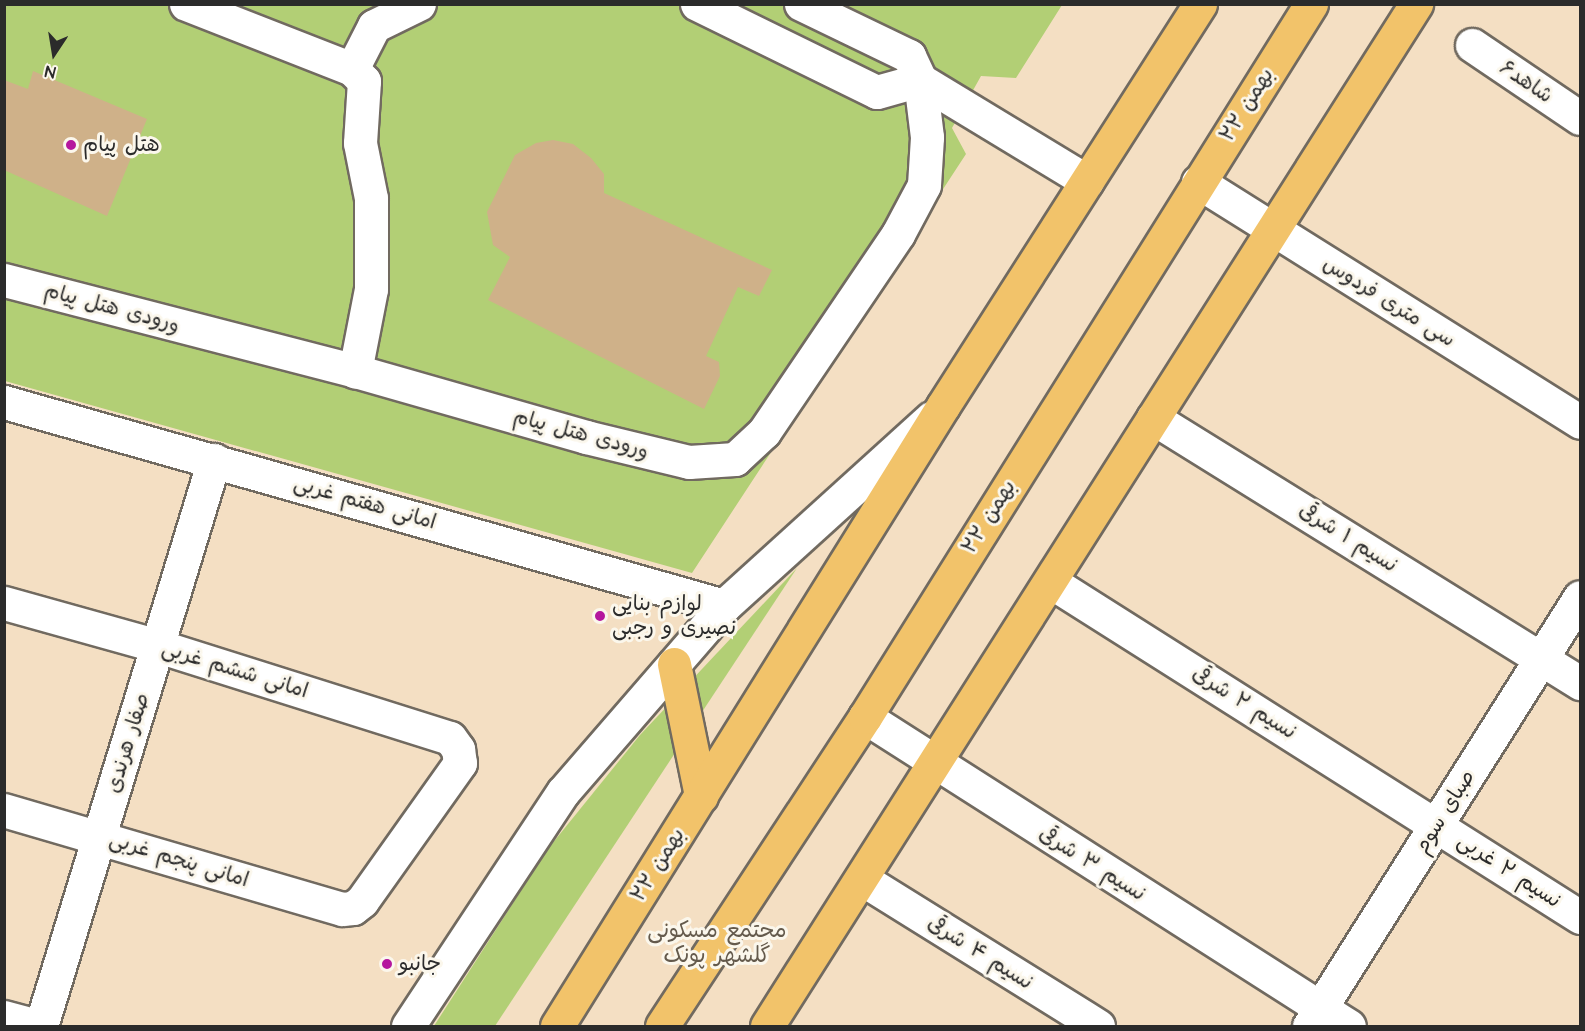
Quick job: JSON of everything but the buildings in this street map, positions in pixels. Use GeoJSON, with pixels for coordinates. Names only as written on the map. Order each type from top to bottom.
{"type":"FeatureCollection","features":[{"type":"Feature","properties":{"kind":"main road","name":"۲۲ بهمن"},"geometry":{"type":"LineString","coordinates":[[557,1026],[943,406],[1200,4]]}},
{"type":"Feature","properties":{"kind":"main road","name":"۲۲ بهمن"},"geometry":{"type":"LineString","coordinates":[[662,1026],[865,717],[1311,4]]}},
{"type":"Feature","properties":{"kind":"main road"},"geometry":{"type":"LineString","coordinates":[[767,1026],[1416,4]]}},
{"type":"Feature","properties":{"kind":"main road"},"geometry":{"type":"LineString","coordinates":[[674,664],[701,796]]}},
{"type":"Feature","properties":{"kind":"street"},"geometry":{"type":"LineString","coordinates":[[186,4],[352,69],[364,81],[360,143],[371,198],[371,289],[355,371]]}},
{"type":"Feature","properties":{"kind":"street"},"geometry":{"type":"LineString","coordinates":[[352,69],[374,26],[419,4]]}},
{"type":"Feature","properties":{"kind":"street"},"geometry":{"type":"LineString","coordinates":[[697,4],[878,92],[920,80]]}},
{"type":"Feature","properties":{"kind":"street"},"geometry":{"type":"LineString","coordinates":[[815,8],[909,56],[920,80],[1087,181]]}},
{"type":"Feature","properties":{"kind":"street","name":"شاهد۶"},"geometry":{"type":"LineString","coordinates":[[1472,45],[1581,118]]}},
{"type":"Feature","properties":{"kind":"street","name":"ورودی هتل پیام"},"geometry":{"type":"LineString","coordinates":[[4,280],[355,371],[586,437],[689,462],[735,459],[764,432],[898,234],[924,185],[927,137],[920,80]]}},
{"type":"Feature","properties":{"kind":"street","name":"سی متری فردوس"},"geometry":{"type":"LineString","coordinates":[[1198,182],[1581,422]]}},
{"type":"Feature","properties":{"kind":"street","name":"امانی هفتم غربی"},"geometry":{"type":"LineString","coordinates":[[4,402],[724,606]]}},
{"type":"Feature","properties":{"kind":"street"},"geometry":{"type":"LineString","coordinates":[[408,1026],[563,792],[724,606],[943,406]]}},
{"type":"Feature","properties":{"kind":"street","name":"نسیم ۱ شرقی"},"geometry":{"type":"LineString","coordinates":[[1153,418],[1581,682]]}},
{"type":"Feature","properties":{"kind":"street","name":"صفار هرندی"},"geometry":{"type":"LineString","coordinates":[[39,1026],[214,460]]}},
{"type":"Feature","properties":{"kind":"street","name":"نسیم ۲ شرقی"},"geometry":{"type":"LineString","coordinates":[[1051,582],[1437,825]]}},
{"type":"Feature","properties":{"kind":"street","name":"صبای سوم"},"geometry":{"type":"LineString","coordinates":[[1315,1017],[1581,597]]}},
{"type":"Feature","properties":{"kind":"street","name":"امانی ششم غربی"},"geometry":{"type":"LineString","coordinates":[[4,603],[158,646],[450,738],[458,748],[460,763],[363,901],[353,908]]}},
{"type":"Feature","properties":{"kind":"street","name":"نسیم ۳ شرقی"},"geometry":{"type":"LineString","coordinates":[[865,717],[1315,1017],[1349,1026]]}},
{"type":"Feature","properties":{"kind":"street","name":"امانی پنجم غربی"},"geometry":{"type":"LineString","coordinates":[[4,810],[342,909],[353,908]]}},
{"type":"Feature","properties":{"kind":"street","name":"نسیم ۲ غربی"},"geometry":{"type":"LineString","coordinates":[[1437,825],[1581,917]]}},
{"type":"Feature","properties":{"kind":"street","name":"نسیم ۴ شرقی"},"geometry":{"type":"LineString","coordinates":[[862,879],[1098,1026]]}},
{"type":"Feature","properties":{"kind":"street"},"geometry":{"type":"LineString","coordinates":[[4,1017],[39,1026]]}},
{"type":"Feature","properties":{"kind":"green space"},"geometry":{"type":"Polygon","coordinates":[[[4,5],[1062,5],[1016,78],[981,76],[952,128],[966,154],[692,573],[5,381],[4,5]]]}},
{"type":"Feature","properties":{"kind":"green space"},"geometry":{"type":"Polygon","coordinates":[[[797,568],[495,1026],[434,1026],[547,850],[640,735],[797,568]]]}},
{"type":"Feature","properties":{"kind":"place","name":"هتل پیام"},"geometry":{"type":"Point","coordinates":[71,145]}},
{"type":"Feature","properties":{"kind":"place","name":"لوازم بنایی نصیری و رجبی"},"geometry":{"type":"Point","coordinates":[600,616]}},
{"type":"Feature","properties":{"kind":"place","name":"جانبو"},"geometry":{"type":"Point","coordinates":[387,964]}},
{"type":"Feature","properties":{"kind":"district","name":"مجتمع مسکونی گلشهر پونک"},"geometry":{"type":"Point","coordinates":[717,942]}}]}
